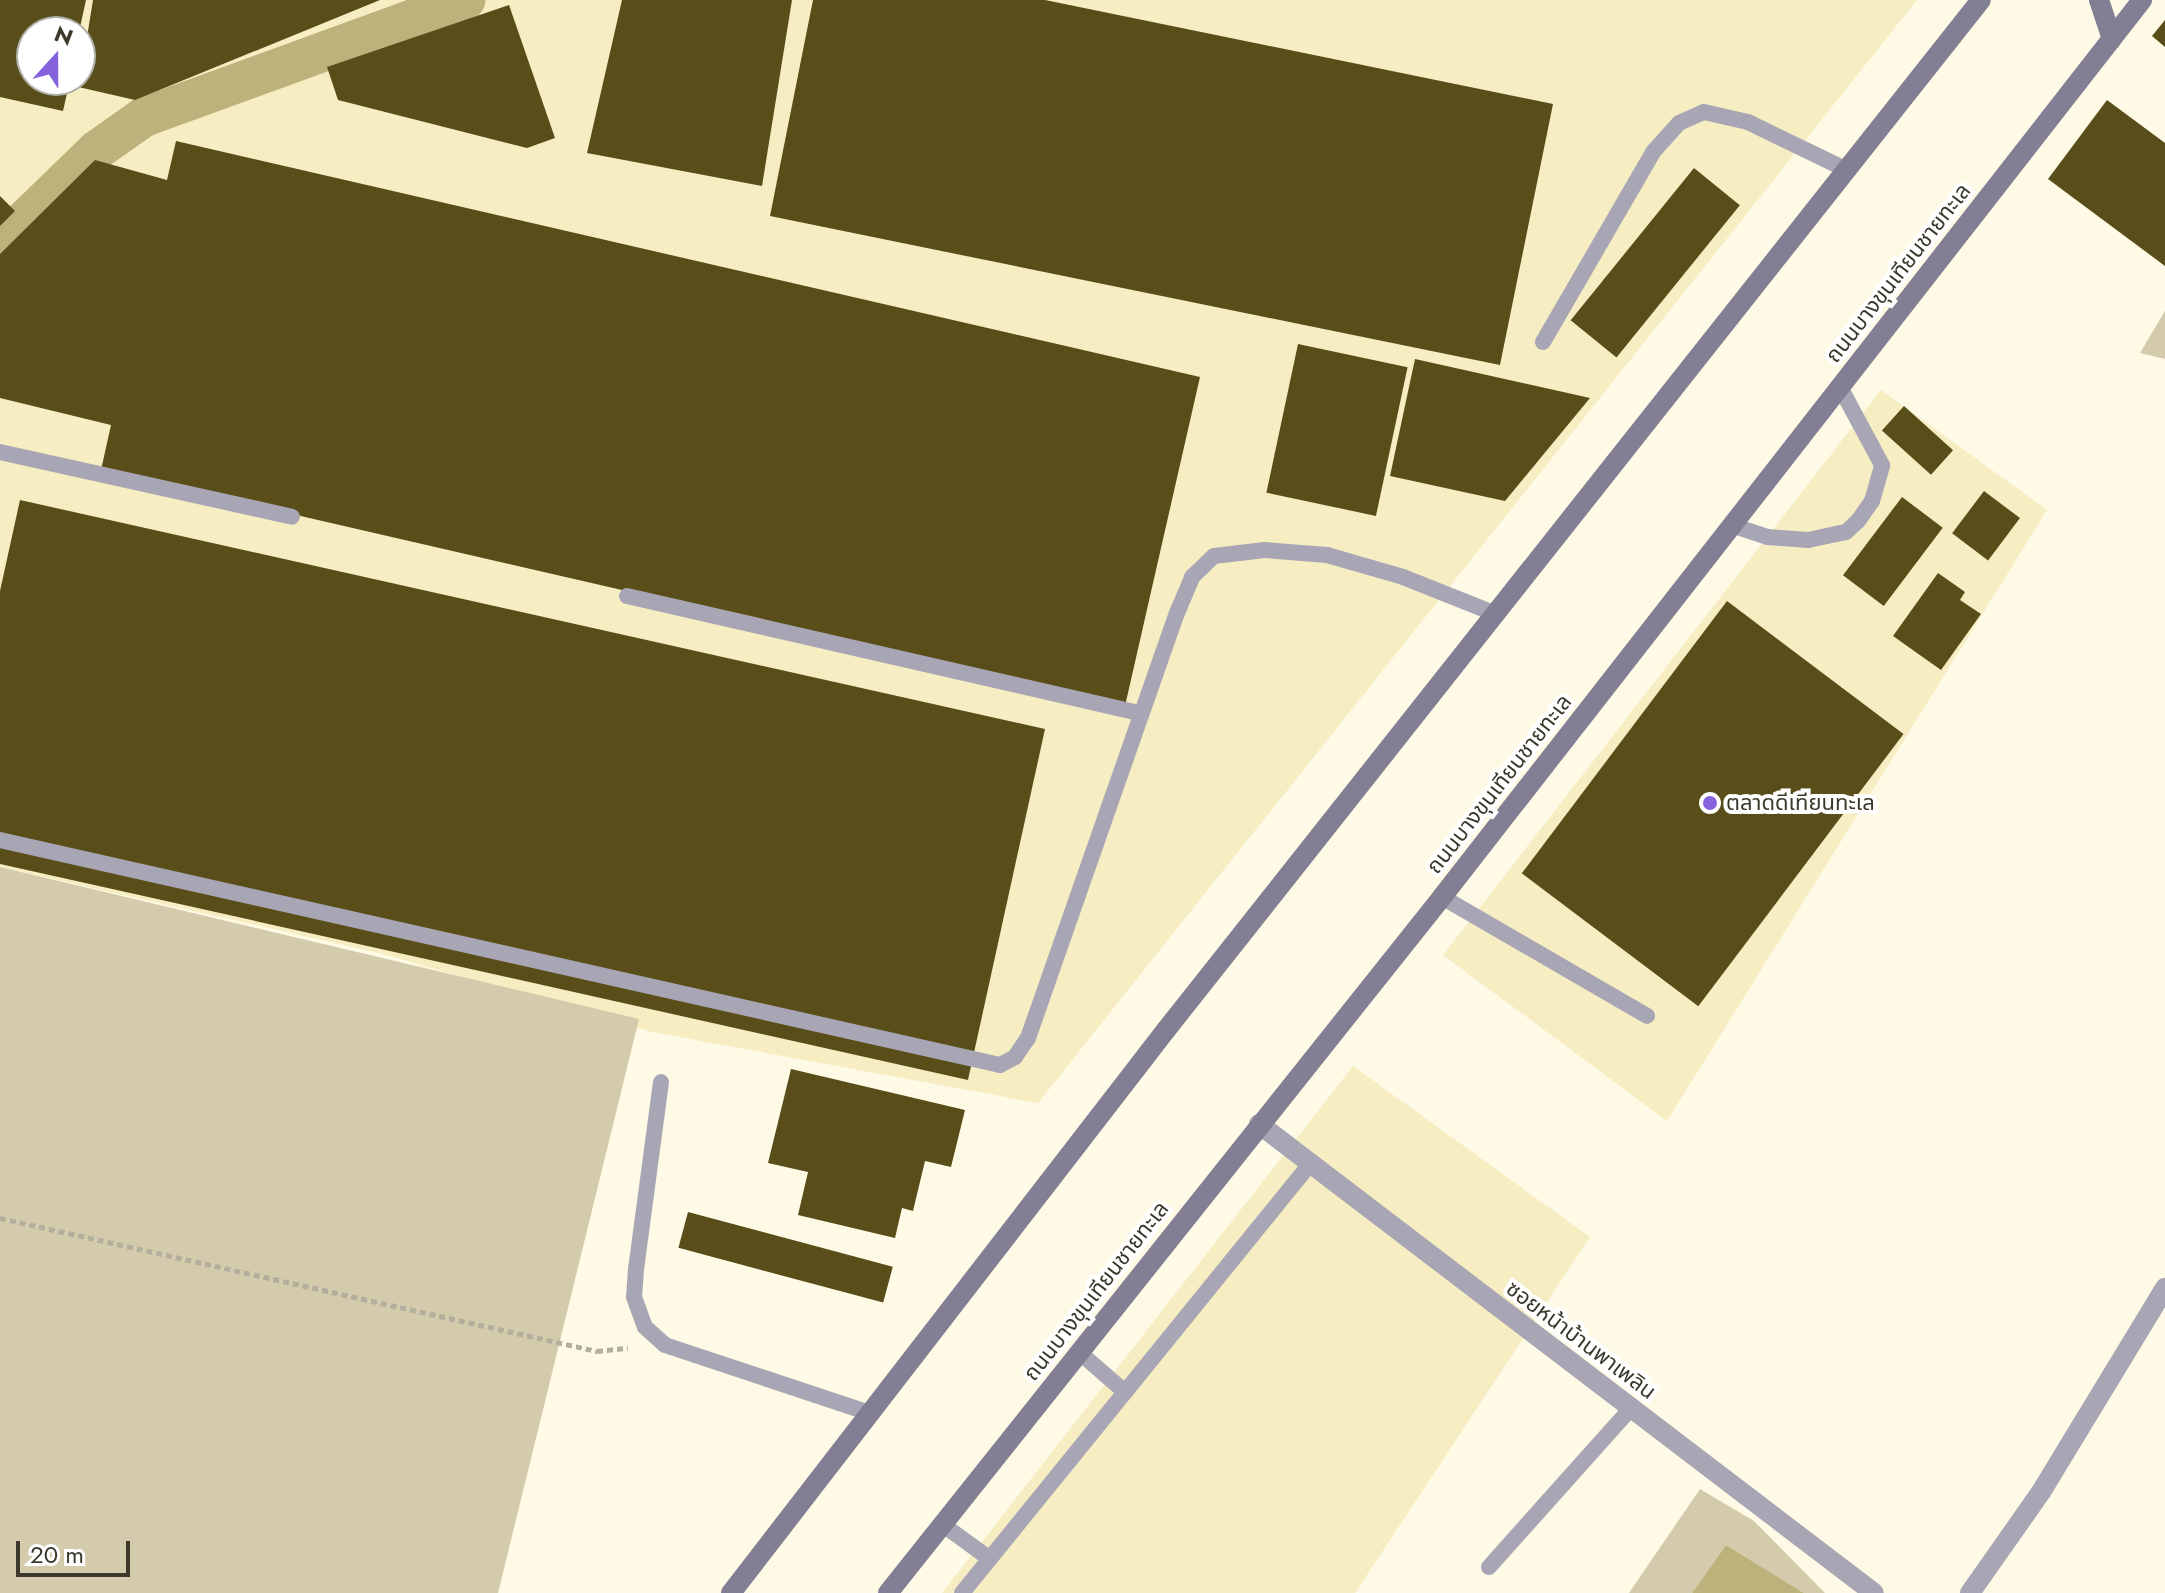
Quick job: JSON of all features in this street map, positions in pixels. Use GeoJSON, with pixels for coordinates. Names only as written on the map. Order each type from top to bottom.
{"type":"FeatureCollection","features":[{"type":"Feature","properties":{"kind":"main road"},"geometry":{"type":"LineString","coordinates":[[731,1593],[1496,614],[1981,0]]}},
{"type":"Feature","properties":{"kind":"main road"},"geometry":{"type":"LineString","coordinates":[[2099,0],[2112,39]]}},
{"type":"Feature","properties":{"kind":"main road","name":"ถนนบางขุนเทียนชายทะเล"},"geometry":{"type":"LineString","coordinates":[[888,1593],[1442,897],[2142,0]]}},
{"type":"Feature","properties":{"kind":"street","name":"ซอยหน้าบ้านพาเพลิน"},"geometry":{"type":"LineString","coordinates":[[1259,1124],[1874,1593]]}},
{"type":"Feature","properties":{"kind":"street"},"geometry":{"type":"LineString","coordinates":[[1970,1593],[2041,1492],[2165,1288]]}},
{"type":"Feature","properties":{"kind":"lane"},"geometry":{"type":"LineString","coordinates":[[1543,342],[1653,152],[1679,123],[1704,112],[1748,122],[1847,170]]}},
{"type":"Feature","properties":{"kind":"lane"},"geometry":{"type":"LineString","coordinates":[[1731,525],[1768,537],[1808,540],[1846,532],[1858,521],[1872,501],[1882,465],[1840,387]]}},
{"type":"Feature","properties":{"kind":"lane"},"geometry":{"type":"LineString","coordinates":[[0,452],[292,517]]}},
{"type":"Feature","properties":{"kind":"lane"},"geometry":{"type":"LineString","coordinates":[[0,840],[1000,1065],[1015,1057],[1028,1038],[1139,713],[1192,577],[1214,556],[1265,550],[1327,555],[1496,614]]}},
{"type":"Feature","properties":{"kind":"lane"},"geometry":{"type":"LineString","coordinates":[[627,596],[1139,713]]}},
{"type":"Feature","properties":{"kind":"lane"},"geometry":{"type":"LineString","coordinates":[[1442,897],[1647,1016]]}},
{"type":"Feature","properties":{"kind":"lane"},"geometry":{"type":"LineString","coordinates":[[661,1082],[634,1297],[645,1327],[665,1345],[870,1413]]}},
{"type":"Feature","properties":{"kind":"lane"},"geometry":{"type":"LineString","coordinates":[[962,1593],[1310,1164]]}},
{"type":"Feature","properties":{"kind":"lane"},"geometry":{"type":"LineString","coordinates":[[1079,1352],[1125,1392]]}},
{"type":"Feature","properties":{"kind":"lane"},"geometry":{"type":"LineString","coordinates":[[1489,1567],[1631,1408]]}},
{"type":"Feature","properties":{"kind":"lane"},"geometry":{"type":"LineString","coordinates":[[942,1524],[990,1559]]}},
{"type":"Feature","properties":{"kind":"path"},"geometry":{"type":"LineString","coordinates":[[0,1218],[597,1351],[665,1345]]}},
{"type":"Feature","properties":{"kind":"shaded area"},"geometry":{"type":"Polygon","coordinates":[[[0,0],[1917,0],[1038,1103],[652,1032],[383,954],[0,867],[0,0]]]}},
{"type":"Feature","properties":{"kind":"shaded area"},"geometry":{"type":"Polygon","coordinates":[[[2165,311],[2165,359],[2140,353],[2165,311]]]}},
{"type":"Feature","properties":{"kind":"shaded area"},"geometry":{"type":"Polygon","coordinates":[[[1881,390],[2047,510],[1667,1121],[1443,955],[1881,390]]]}},
{"type":"Feature","properties":{"kind":"shaded area"},"geometry":{"type":"Polygon","coordinates":[[[0,867],[639,1019],[498,1593],[0,1593],[0,867]]]}},
{"type":"Feature","properties":{"kind":"shaded area"},"geometry":{"type":"Polygon","coordinates":[[[1353,1066],[1590,1237],[1355,1593],[942,1593],[1353,1066]]]}},
{"type":"Feature","properties":{"kind":"shaded area"},"geometry":{"type":"Polygon","coordinates":[[[1700,1489],[1754,1521],[1825,1593],[1804,1593],[1726,1545],[1692,1593],[1629,1593],[1700,1489]]]}},
{"type":"Feature","properties":{"kind":"shaded area"},"geometry":{"type":"Polygon","coordinates":[[[1726,1545],[1804,1593],[1692,1593],[1726,1545]]]}},
{"type":"Feature","properties":{"kind":"building"},"geometry":{"type":"Polygon","coordinates":[[[0,0],[86,0],[82,16],[16,16],[16,96],[66,96],[63,111],[0,97],[0,0]]]}},
{"type":"Feature","properties":{"kind":"building"},"geometry":{"type":"Polygon","coordinates":[[[93,0],[380,0],[135,100],[96,91],[96,16],[90,16],[93,0]]]}},
{"type":"Feature","properties":{"kind":"building"},"geometry":{"type":"Polygon","coordinates":[[[622,0],[792,0],[762,186],[587,153],[622,0]]]}},
{"type":"Feature","properties":{"kind":"building"},"geometry":{"type":"Polygon","coordinates":[[[813,0],[1045,0],[1553,104],[1500,365],[770,216],[813,0]]]}},
{"type":"Feature","properties":{"kind":"building"},"geometry":{"type":"Polygon","coordinates":[[[509,5],[555,138],[527,148],[338,100],[327,67],[509,5]]]}},
{"type":"Feature","properties":{"kind":"building"},"geometry":{"type":"Polygon","coordinates":[[[2165,20],[2165,47],[2152,36],[2165,20]]]}},
{"type":"Feature","properties":{"kind":"building"},"geometry":{"type":"Polygon","coordinates":[[[2107,100],[2165,143],[2165,266],[2048,179],[2107,100]]]}},
{"type":"Feature","properties":{"kind":"building"},"geometry":{"type":"Polygon","coordinates":[[[176,141],[1200,377],[1125,706],[101,470],[111,425],[0,398],[0,254],[95,160],[167,180],[176,141]]]}},
{"type":"Feature","properties":{"kind":"building"},"geometry":{"type":"Polygon","coordinates":[[[1694,168],[1740,205],[1617,357],[1571,320],[1694,168]]]}},
{"type":"Feature","properties":{"kind":"building"},"geometry":{"type":"Polygon","coordinates":[[[0,196],[15,211],[0,226],[0,196]]]}},
{"type":"Feature","properties":{"kind":"building"},"geometry":{"type":"Polygon","coordinates":[[[1298,344],[1408,367],[1376,516],[1266,493],[1298,344]]]}},
{"type":"Feature","properties":{"kind":"building"},"geometry":{"type":"Polygon","coordinates":[[[1415,359],[1590,398],[1505,501],[1390,476],[1415,359]]]}},
{"type":"Feature","properties":{"kind":"building"},"geometry":{"type":"Polygon","coordinates":[[[1904,406],[1953,450],[1931,475],[1882,431],[1904,406]]]}},
{"type":"Feature","properties":{"kind":"building"},"geometry":{"type":"Polygon","coordinates":[[[1984,491],[2020,518],[1988,560],[1952,533],[1984,491]]]}},
{"type":"Feature","properties":{"kind":"building"},"geometry":{"type":"Polygon","coordinates":[[[1902,497],[1943,528],[1884,606],[1843,575],[1902,497]]]}},
{"type":"Feature","properties":{"kind":"building"},"geometry":{"type":"Polygon","coordinates":[[[20,500],[1045,729],[968,1080],[0,864],[0,591],[20,500]]]}},
{"type":"Feature","properties":{"kind":"building"},"geometry":{"type":"Polygon","coordinates":[[[1938,573],[1965,592],[1960,600],[1981,614],[1941,670],[1893,636],[1938,573]]]}},
{"type":"Feature","properties":{"kind":"building","name":"ตลาดดีเทียนทะเล"},"geometry":{"type":"Polygon","coordinates":[[[1727,601],[1903,734],[1698,1006],[1522,873],[1727,601]]]}},
{"type":"Feature","properties":{"kind":"building"},"geometry":{"type":"Polygon","coordinates":[[[791,1069],[965,1110],[951,1167],[925,1161],[913,1211],[902,1208],[895,1238],[798,1215],[808,1172],[768,1163],[791,1069]]]}},
{"type":"Feature","properties":{"kind":"building"},"geometry":{"type":"Polygon","coordinates":[[[688,1212],[893,1267],[883,1303],[678,1248],[688,1212]]]}},
{"type":"Feature","properties":{"kind":"waterway"},"geometry":{"type":"LineString","coordinates":[[0,244],[97,150],[144,117],[465,0]]}},
{"type":"Feature","properties":{"kind":"place","name":"ตลาดดีเทียนทะเล"},"geometry":{"type":"Point","coordinates":[1710,803]}}]}
